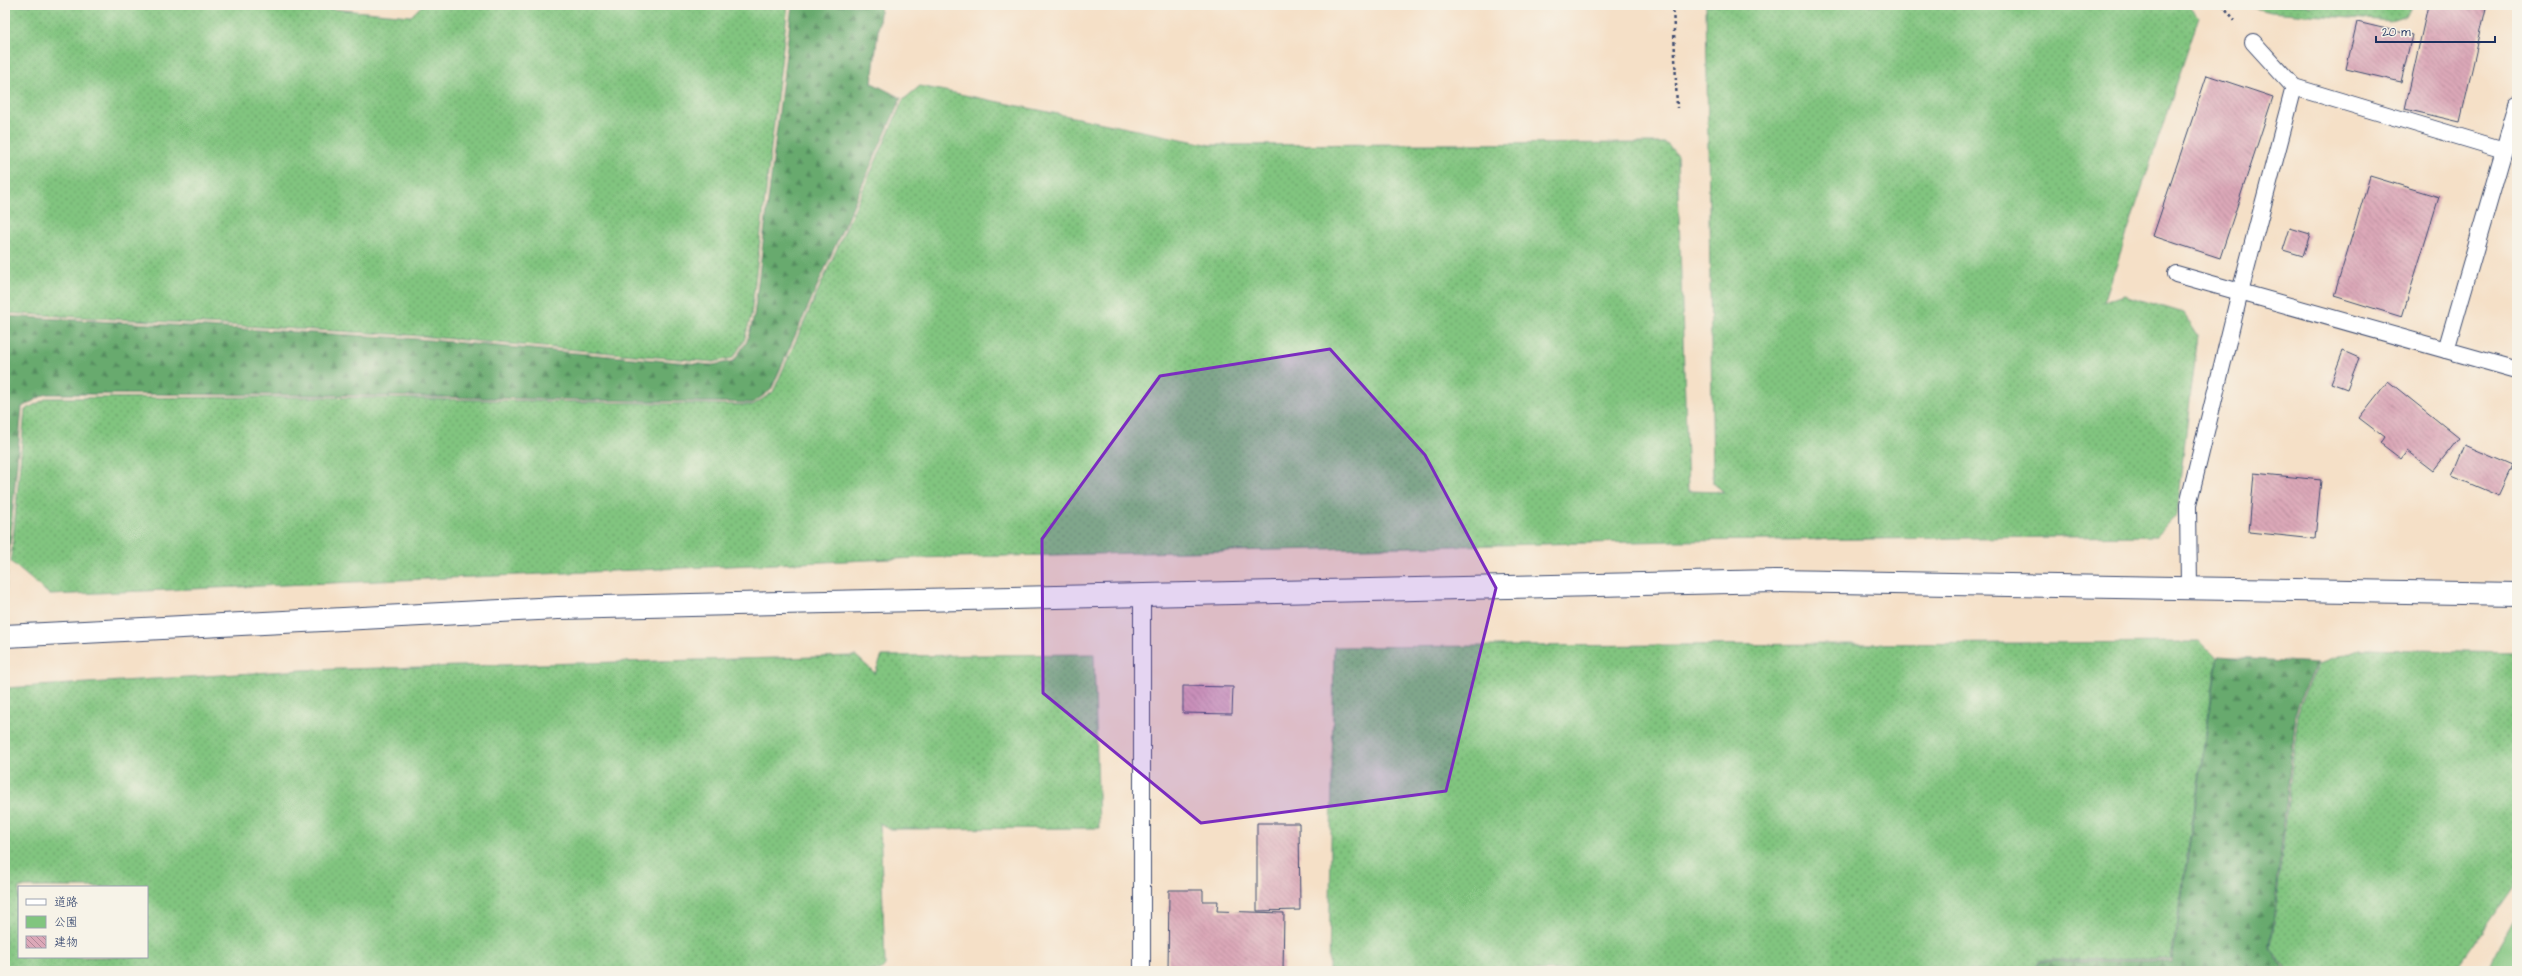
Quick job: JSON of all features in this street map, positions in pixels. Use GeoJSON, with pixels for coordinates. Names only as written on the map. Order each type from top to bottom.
{"type":"FeatureCollection","features":[{"type":"Feature","properties":{"kind":"street"},"geometry":{"type":"LineString","coordinates":[[5,636],[558,608],[1776,581],[2189,587],[2517,594]]}},
{"type":"Feature","properties":{"kind":"lane"},"geometry":{"type":"LineString","coordinates":[[2252,42],[2294,88],[2504,150]]}},
{"type":"Feature","properties":{"kind":"lane"},"geometry":{"type":"LineString","coordinates":[[2189,587],[2188,505],[2240,292],[2294,88]]}},
{"type":"Feature","properties":{"kind":"lane"},"geometry":{"type":"LineString","coordinates":[[2446,350],[2517,104]]}},
{"type":"Feature","properties":{"kind":"lane"},"geometry":{"type":"LineString","coordinates":[[2176,274],[2517,370]]}},
{"type":"Feature","properties":{"kind":"lane"},"geometry":{"type":"LineString","coordinates":[[1142,595],[1142,971]]}},
{"type":"Feature","properties":{"kind":"path"},"geometry":{"type":"LineString","coordinates":[[1673,5],[1677,108]]}},
{"type":"Feature","properties":{"kind":"highlighted area"},"geometry":{"type":"Polygon","coordinates":[[[1330,349],[1425,455],[1496,588],[1446,791],[1201,823],[1043,693],[1042,539],[1160,376],[1330,349]]]}},
{"type":"Feature","properties":{"kind":"green space"},"geometry":{"type":"Polygon","coordinates":[[[5,5],[285,5],[411,16],[422,5],[788,5],[751,316],[744,341],[733,358],[713,362],[407,335],[5,313],[5,5]]]}},
{"type":"Feature","properties":{"kind":"green space"},"geometry":{"type":"Polygon","coordinates":[[[792,5],[881,5],[872,83],[901,98],[771,390],[753,403],[317,395],[46,394],[22,407],[5,596],[5,316],[406,338],[712,365],[734,361],[747,341],[754,316],[792,5]]]}},
{"type":"Feature","properties":{"kind":"green space"},"geometry":{"type":"Polygon","coordinates":[[[1706,5],[2189,5],[2199,16],[2104,302],[2124,295],[2184,313],[2198,335],[2176,514],[2156,536],[1677,541],[916,558],[50,595],[11,562],[25,410],[47,398],[317,397],[753,405],[773,392],[903,100],[920,86],[1211,145],[1666,143],[1677,155],[1688,491],[1724,492],[1713,483],[1706,5]]]}},
{"type":"Feature","properties":{"kind":"green space"},"geometry":{"type":"Polygon","coordinates":[[[2241,5],[2415,5],[2406,16],[2391,21],[2270,12],[2241,5]]]}},
{"type":"Feature","properties":{"kind":"green space"},"geometry":{"type":"Polygon","coordinates":[[[2200,642],[2217,659],[2171,959],[2039,960],[2034,971],[1329,971],[1334,647],[2200,642]]]}},
{"type":"Feature","properties":{"kind":"green space"},"geometry":{"type":"Polygon","coordinates":[[[2360,649],[2517,652],[2517,882],[2455,971],[2289,971],[2271,949],[2299,705],[2319,664],[2360,649]]]}},
{"type":"Feature","properties":{"kind":"green space"},"geometry":{"type":"Polygon","coordinates":[[[1094,654],[1099,828],[889,829],[880,823],[885,965],[880,971],[5,971],[5,688],[304,670],[856,656],[875,673],[882,656],[1094,654]]]}},
{"type":"Feature","properties":{"kind":"green space"},"geometry":{"type":"Polygon","coordinates":[[[2218,657],[2318,663],[2297,705],[2270,949],[2287,971],[2035,971],[2040,961],[2172,961],[2218,657]]]}},
{"type":"Feature","properties":{"kind":"green space"},"geometry":{"type":"Polygon","coordinates":[[[2517,914],[2517,971],[2488,971],[2496,951],[2517,914]]]}},
{"type":"Feature","properties":{"kind":"building"},"geometry":{"type":"Polygon","coordinates":[[[2428,5],[2472,5],[2486,8],[2460,122],[2405,109],[2428,5]]]}},
{"type":"Feature","properties":{"kind":"building"},"geometry":{"type":"Polygon","coordinates":[[[2357,22],[2412,35],[2401,82],[2346,69],[2357,22]]]}},
{"type":"Feature","properties":{"kind":"building"},"geometry":{"type":"Polygon","coordinates":[[[2207,75],[2273,97],[2220,258],[2153,236],[2207,75]]]}},
{"type":"Feature","properties":{"kind":"building"},"geometry":{"type":"Polygon","coordinates":[[[2370,176],[2439,197],[2402,317],[2334,296],[2370,176]]]}},
{"type":"Feature","properties":{"kind":"building"},"geometry":{"type":"Polygon","coordinates":[[[2290,228],[2310,234],[2303,256],[2283,250],[2290,228]]]}},
{"type":"Feature","properties":{"kind":"building"},"geometry":{"type":"Polygon","coordinates":[[[2343,351],[2359,358],[2347,389],[2331,383],[2343,351]]]}},
{"type":"Feature","properties":{"kind":"building"},"geometry":{"type":"Polygon","coordinates":[[[2388,381],[2459,438],[2433,471],[2407,451],[2401,459],[2380,443],[2384,437],[2359,418],[2388,381]]]}},
{"type":"Feature","properties":{"kind":"building"},"geometry":{"type":"Polygon","coordinates":[[[2465,445],[2513,466],[2499,496],[2452,476],[2465,445]]]}},
{"type":"Feature","properties":{"kind":"building"},"geometry":{"type":"Polygon","coordinates":[[[2254,473],[2321,480],[2315,539],[2249,532],[2254,473]]]}},
{"type":"Feature","properties":{"kind":"building"},"geometry":{"type":"Polygon","coordinates":[[[1183,686],[1233,687],[1232,714],[1183,713],[1183,686]]]}},
{"type":"Feature","properties":{"kind":"building"},"geometry":{"type":"Polygon","coordinates":[[[1257,823],[1299,823],[1300,910],[1257,911],[1257,823]]]}},
{"type":"Feature","properties":{"kind":"building"},"geometry":{"type":"Polygon","coordinates":[[[1169,890],[1203,890],[1203,901],[1218,901],[1217,911],[1284,913],[1283,971],[1168,971],[1169,890]]]}}]}
